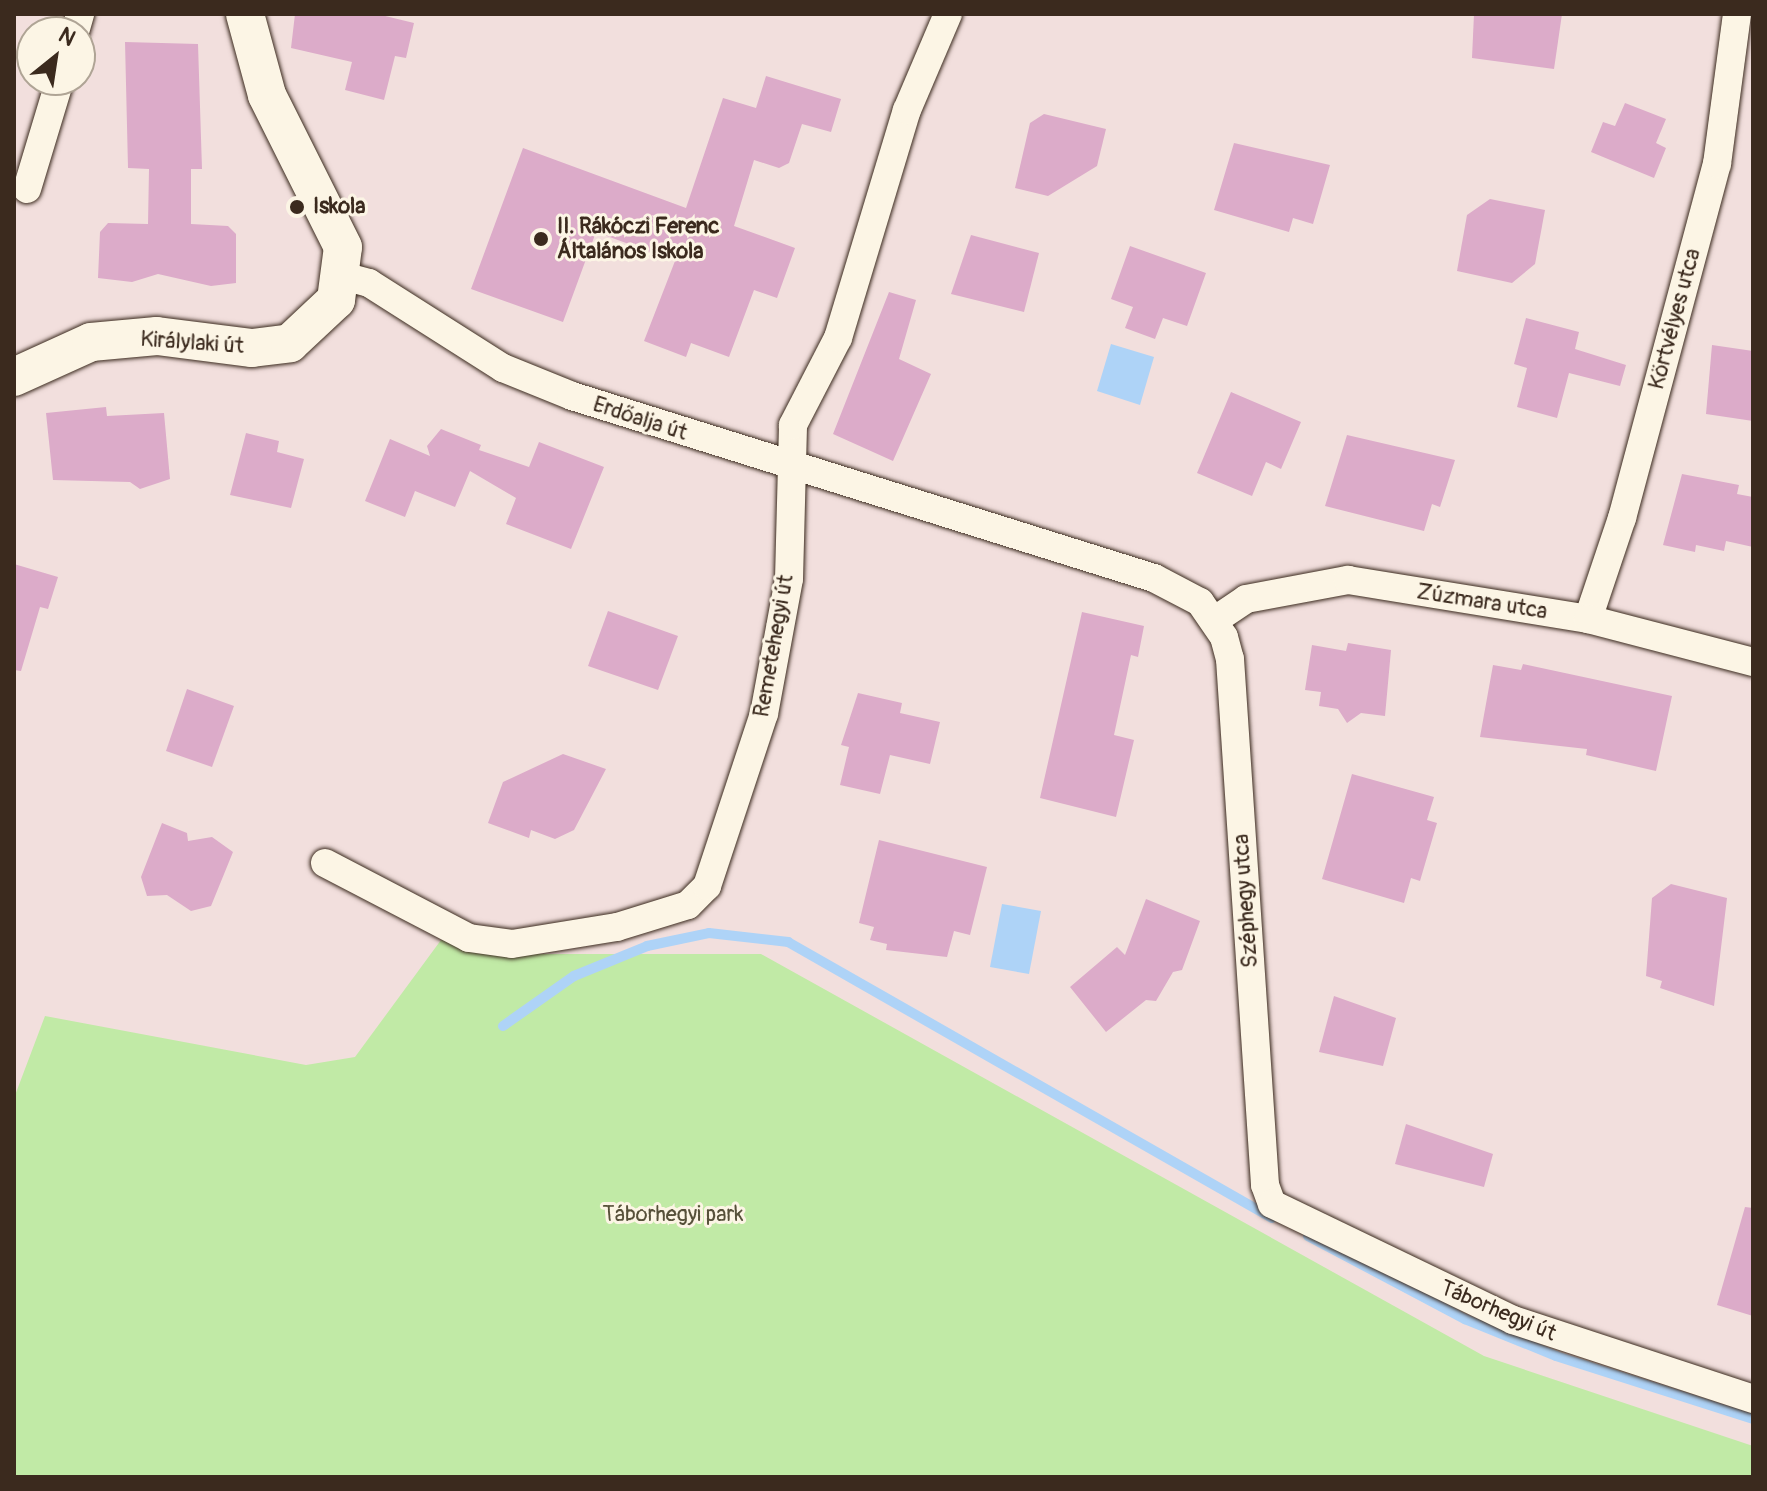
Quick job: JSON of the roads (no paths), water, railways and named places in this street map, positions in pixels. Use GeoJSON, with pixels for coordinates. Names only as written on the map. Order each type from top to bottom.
{"type":"FeatureCollection","features":[{"type":"Feature","properties":{"kind":"street"},"geometry":{"type":"LineString","coordinates":[[245,14],[267,95],[335,225],[343,276]]}},
{"type":"Feature","properties":{"kind":"street","name":"Remetehegyi út"},"geometry":{"type":"LineString","coordinates":[[325,863],[469,938],[512,944],[617,927],[688,905],[707,886],[764,714],[789,579],[789,469],[793,425],[838,338],[907,110],[948,14]]}},
{"type":"Feature","properties":{"kind":"street","name":"Körtvélyes utca"},"geometry":{"type":"LineString","coordinates":[[1588,619],[1622,518],[1717,164],[1737,14]]}},
{"type":"Feature","properties":{"kind":"street"},"geometry":{"type":"LineString","coordinates":[[27,189],[55,96]]}},
{"type":"Feature","properties":{"kind":"street","name":"Királylaki út"},"geometry":{"type":"LineString","coordinates":[[14,377],[91,342],[157,336],[252,348],[290,343],[336,300],[343,276]]}},
{"type":"Feature","properties":{"kind":"street","name":"Erdőalja út"},"geometry":{"type":"LineString","coordinates":[[343,276],[369,283],[503,368],[789,469],[1154,578],[1200,602],[1215,620]]}},
{"type":"Feature","properties":{"kind":"street","name":"Zúzmara utca"},"geometry":{"type":"LineString","coordinates":[[1215,620],[1246,599],[1348,580],[1588,619],[1753,662]]}},
{"type":"Feature","properties":{"kind":"street","name":"Széphegy utca"},"geometry":{"type":"LineString","coordinates":[[1215,620],[1230,659],[1265,1185]]}},
{"type":"Feature","properties":{"kind":"street","name":"Táborhegyi út"},"geometry":{"type":"LineString","coordinates":[[1265,1185],[1272,1204],[1291,1217],[1513,1320],[1753,1399]]}},
{"type":"Feature","properties":{"kind":"water"},"geometry":{"type":"Polygon","coordinates":[[[1111,344],[1154,357],[1140,405],[1097,391],[1111,344]]]}},
{"type":"Feature","properties":{"kind":"water"},"geometry":{"type":"Polygon","coordinates":[[[1002,904],[1041,911],[1029,974],[990,967],[1002,904]]]}},
{"type":"Feature","properties":{"kind":"waterway"},"geometry":{"type":"LineString","coordinates":[[503,1026],[574,976],[647,946],[709,933],[788,942],[1272,1218]]}},
{"type":"Feature","properties":{"kind":"waterway"},"geometry":{"type":"LineString","coordinates":[[1308,1236],[1465,1319],[1556,1356],[1753,1419]]}},
{"type":"Feature","properties":{"kind":"place","name":"Iskola"},"geometry":{"type":"Point","coordinates":[297,207]}},
{"type":"Feature","properties":{"kind":"place","name":"II. Rákóczi Ferenc Általános Iskola"},"geometry":{"type":"Point","coordinates":[541,239]}},
{"type":"Feature","properties":{"kind":"park label","name":"Táborhegyi park"},"geometry":{"type":"Point","coordinates":[673,1215]}}]}
